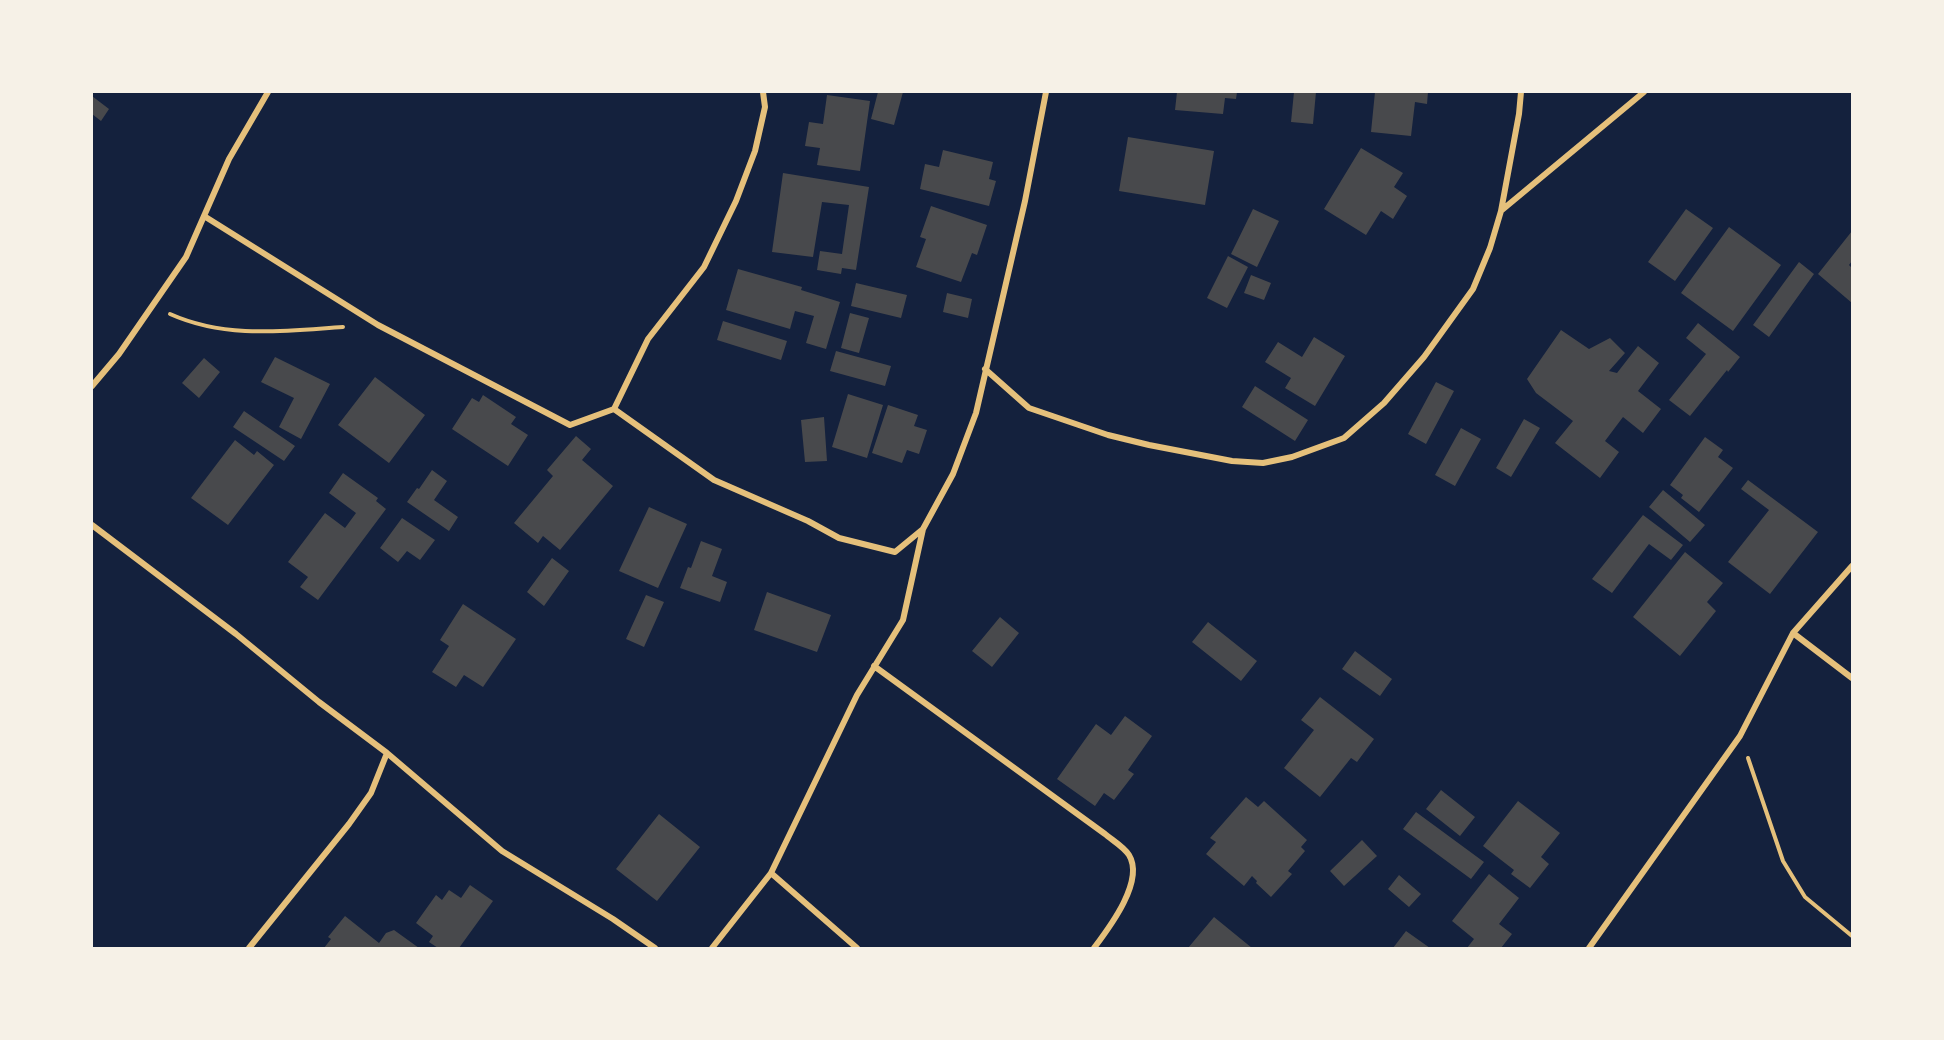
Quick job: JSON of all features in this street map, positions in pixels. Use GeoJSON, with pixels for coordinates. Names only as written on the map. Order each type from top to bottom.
{"type":"FeatureCollection","features":[{"type":"Feature","properties":{"kind":"street"},"geometry":{"type":"LineString","coordinates":[[92,386],[119,354],[186,257],[229,159],[268,92]]}},
{"type":"Feature","properties":{"kind":"street"},"geometry":{"type":"LineString","coordinates":[[204,216],[378,325],[570,425],[614,409],[648,339],[704,267],[735,201],[755,151],[765,107],[763,92]]}},
{"type":"Feature","properties":{"kind":"street"},"geometry":{"type":"LineString","coordinates":[[712,948],[771,873],[857,694],[903,620],[923,529],[953,474],[976,413],[1025,201],[1047,92]]}},
{"type":"Feature","properties":{"kind":"street"},"geometry":{"type":"LineString","coordinates":[[985,369],[1029,408],[1108,435],[1232,461],[1263,463],[1292,457],[1344,438],[1384,404],[1424,357],[1473,289],[1490,248],[1501,211],[1521,92]]}},
{"type":"Feature","properties":{"kind":"street"},"geometry":{"type":"LineString","coordinates":[[1501,211],[1644,92]]}},
{"type":"Feature","properties":{"kind":"street"},"geometry":{"type":"LineString","coordinates":[[614,409],[714,480],[808,521],[839,538],[895,552],[923,529]]}},
{"type":"Feature","properties":{"kind":"street"},"geometry":{"type":"LineString","coordinates":[[92,525],[236,634],[319,702],[387,753],[502,851],[655,948]]}},
{"type":"Feature","properties":{"kind":"street"},"geometry":{"type":"LineString","coordinates":[[1589,948],[1740,736],[1793,633],[1852,566]]}},
{"type":"Feature","properties":{"kind":"street"},"geometry":{"type":"LineString","coordinates":[[1793,633],[1852,678]]}},
{"type":"Feature","properties":{"kind":"street"},"geometry":{"type":"LineString","coordinates":[[874,666],[1105,834],[1128,854],[1134,872],[1128,891],[1118,914],[1094,948]]}},
{"type":"Feature","properties":{"kind":"street"},"geometry":{"type":"LineString","coordinates":[[249,948],[349,824],[371,792],[387,753]]}},
{"type":"Feature","properties":{"kind":"street"},"geometry":{"type":"LineString","coordinates":[[771,873],[857,948]]}},
{"type":"Feature","properties":{"kind":"path"},"geometry":{"type":"LineString","coordinates":[[153,306],[186,321],[244,332],[378,325]]}},
{"type":"Feature","properties":{"kind":"path"},"geometry":{"type":"LineString","coordinates":[[1740,736],[1783,861],[1805,897],[1852,936]]}},
{"type":"Feature","properties":{"kind":"building"},"geometry":{"type":"Polygon","coordinates":[[[878,92],[903,92],[894,125],[871,119],[878,92]]]}},
{"type":"Feature","properties":{"kind":"building"},"geometry":{"type":"Polygon","coordinates":[[[1177,92],[1237,92],[1236,99],[1225,98],[1223,114],[1175,110],[1177,92]]]}},
{"type":"Feature","properties":{"kind":"building"},"geometry":{"type":"Polygon","coordinates":[[[1294,92],[1316,92],[1313,124],[1291,122],[1294,92]]]}},
{"type":"Feature","properties":{"kind":"building"},"geometry":{"type":"Polygon","coordinates":[[[1375,92],[1428,92],[1427,104],[1415,102],[1411,136],[1371,132],[1375,92]]]}},
{"type":"Feature","properties":{"kind":"building"},"geometry":{"type":"Polygon","coordinates":[[[827,95],[870,101],[860,171],[817,165],[820,148],[805,146],[809,122],[823,124],[827,95]]]}},
{"type":"Feature","properties":{"kind":"building"},"geometry":{"type":"Polygon","coordinates":[[[92,96],[109,109],[101,121],[92,114],[92,96]]]}},
{"type":"Feature","properties":{"kind":"building"},"geometry":{"type":"Polygon","coordinates":[[[1128,137],[1214,151],[1205,205],[1119,191],[1128,137]]]}},
{"type":"Feature","properties":{"kind":"building"},"geometry":{"type":"Polygon","coordinates":[[[1361,148],[1403,173],[1394,187],[1407,196],[1393,219],[1381,211],[1366,235],[1324,209],[1361,148]]]}},
{"type":"Feature","properties":{"kind":"building"},"geometry":{"type":"Polygon","coordinates":[[[943,150],[993,162],[989,179],[996,181],[989,206],[920,189],[925,164],[939,167],[943,150]]]}},
{"type":"Feature","properties":{"kind":"building"},"geometry":{"type":"Polygon","coordinates":[[[783,173],[869,187],[856,270],[842,268],[841,274],[817,270],[820,251],[842,254],[849,205],[822,202],[813,257],[772,252],[783,173]]]}},
{"type":"Feature","properties":{"kind":"building"},"geometry":{"type":"Polygon","coordinates":[[[931,206],[987,225],[977,255],[972,253],[961,282],[916,267],[926,239],[920,237],[931,206]]]}},
{"type":"Feature","properties":{"kind":"building"},"geometry":{"type":"Polygon","coordinates":[[[1253,209],[1279,221],[1257,267],[1231,254],[1253,209]]]}},
{"type":"Feature","properties":{"kind":"building"},"geometry":{"type":"Polygon","coordinates":[[[1686,209],[1713,228],[1675,281],[1648,262],[1686,209]]]}},
{"type":"Feature","properties":{"kind":"building"},"geometry":{"type":"Polygon","coordinates":[[[1729,227],[1781,265],[1733,331],[1681,293],[1729,227]]]}},
{"type":"Feature","properties":{"kind":"building"},"geometry":{"type":"Polygon","coordinates":[[[1852,231],[1852,261],[1849,265],[1852,268],[1852,303],[1818,274],[1852,231]]]}},
{"type":"Feature","properties":{"kind":"building"},"geometry":{"type":"Polygon","coordinates":[[[1228,256],[1248,267],[1227,308],[1207,298],[1228,256]]]}},
{"type":"Feature","properties":{"kind":"building"},"geometry":{"type":"Polygon","coordinates":[[[1799,262],[1814,274],[1769,337],[1753,325],[1799,262]]]}},
{"type":"Feature","properties":{"kind":"building"},"geometry":{"type":"Polygon","coordinates":[[[738,269],[802,287],[801,290],[840,302],[826,349],[806,343],[814,316],[795,311],[790,329],[726,310],[738,269]]]}},
{"type":"Feature","properties":{"kind":"building"},"geometry":{"type":"Polygon","coordinates":[[[1251,275],[1271,283],[1264,300],[1244,293],[1251,275]]]}},
{"type":"Feature","properties":{"kind":"building"},"geometry":{"type":"Polygon","coordinates":[[[856,283],[907,295],[901,318],[851,306],[856,283]]]}},
{"type":"Feature","properties":{"kind":"building"},"geometry":{"type":"Polygon","coordinates":[[[947,293],[972,299],[968,318],[943,312],[947,293]]]}},
{"type":"Feature","properties":{"kind":"building"},"geometry":{"type":"Polygon","coordinates":[[[850,313],[869,318],[859,353],[841,348],[850,313]]]}},
{"type":"Feature","properties":{"kind":"building"},"geometry":{"type":"Polygon","coordinates":[[[723,321],[787,341],[781,360],[717,340],[723,321]]]}},
{"type":"Feature","properties":{"kind":"building"},"geometry":{"type":"Polygon","coordinates":[[[1698,323],[1740,357],[1690,416],[1669,400],[1706,354],[1686,338],[1698,323]]]}},
{"type":"Feature","properties":{"kind":"building"},"geometry":{"type":"Polygon","coordinates":[[[1561,330],[1589,349],[1610,338],[1625,353],[1609,371],[1617,373],[1638,346],[1659,363],[1638,391],[1661,409],[1643,433],[1623,417],[1605,441],[1619,452],[1600,478],[1555,443],[1573,421],[1536,393],[1527,379],[1561,330]]]}},
{"type":"Feature","properties":{"kind":"building"},"geometry":{"type":"Polygon","coordinates":[[[1314,337],[1345,356],[1315,406],[1285,388],[1291,378],[1265,362],[1278,342],[1302,357],[1314,337]]]}},
{"type":"Feature","properties":{"kind":"building"},"geometry":{"type":"Polygon","coordinates":[[[836,351],[891,366],[885,386],[830,371],[836,351]]]}},
{"type":"Feature","properties":{"kind":"building"},"geometry":{"type":"Polygon","coordinates":[[[275,357],[330,384],[301,439],[279,427],[294,398],[261,382],[275,357]]]}},
{"type":"Feature","properties":{"kind":"building"},"geometry":{"type":"Polygon","coordinates":[[[204,358],[220,372],[199,398],[182,383],[204,358]]]}},
{"type":"Feature","properties":{"kind":"building"},"geometry":{"type":"Polygon","coordinates":[[[375,377],[425,415],[389,463],[338,425],[375,377]]]}},
{"type":"Feature","properties":{"kind":"building"},"geometry":{"type":"Polygon","coordinates":[[[1436,382],[1454,391],[1426,444],[1408,434],[1436,382]]]}},
{"type":"Feature","properties":{"kind":"building"},"geometry":{"type":"Polygon","coordinates":[[[1255,386],[1308,420],[1295,441],[1242,407],[1255,386]]]}},
{"type":"Feature","properties":{"kind":"building"},"geometry":{"type":"Polygon","coordinates":[[[848,394],[883,405],[867,458],[832,447],[848,394]]]}},
{"type":"Feature","properties":{"kind":"building"},"geometry":{"type":"Polygon","coordinates":[[[483,395],[516,417],[511,424],[528,435],[508,466],[452,429],[472,398],[479,402],[483,395]]]}},
{"type":"Feature","properties":{"kind":"building"},"geometry":{"type":"Polygon","coordinates":[[[888,405],[918,415],[914,426],[927,430],[919,454],[907,450],[902,463],[872,453],[888,405]]]}},
{"type":"Feature","properties":{"kind":"building"},"geometry":{"type":"Polygon","coordinates":[[[244,411],[295,446],[284,461],[233,427],[244,411]]]}},
{"type":"Feature","properties":{"kind":"building"},"geometry":{"type":"Polygon","coordinates":[[[824,417],[827,461],[805,462],[801,420],[824,417]]]}},
{"type":"Feature","properties":{"kind":"building"},"geometry":{"type":"Polygon","coordinates":[[[1524,419],[1540,428],[1511,477],[1496,468],[1524,419]]]}},
{"type":"Feature","properties":{"kind":"building"},"geometry":{"type":"Polygon","coordinates":[[[1461,428],[1481,439],[1455,486],[1435,475],[1461,428]]]}},
{"type":"Feature","properties":{"kind":"building"},"geometry":{"type":"Polygon","coordinates":[[[576,436],[591,449],[582,460],[613,486],[560,550],[543,536],[538,543],[514,523],[553,476],[547,470],[576,436]]]}},
{"type":"Feature","properties":{"kind":"building"},"geometry":{"type":"Polygon","coordinates":[[[1705,437],[1723,450],[1718,457],[1733,468],[1699,512],[1681,498],[1683,495],[1670,485],[1705,437]]]}},
{"type":"Feature","properties":{"kind":"building"},"geometry":{"type":"Polygon","coordinates":[[[235,440],[254,455],[257,451],[274,465],[228,525],[191,498],[235,440]]]}},
{"type":"Feature","properties":{"kind":"building"},"geometry":{"type":"Polygon","coordinates":[[[432,470],[447,481],[434,500],[458,517],[449,531],[407,502],[432,470]]]}},
{"type":"Feature","properties":{"kind":"building"},"geometry":{"type":"Polygon","coordinates":[[[343,473],[378,498],[376,501],[386,509],[318,600],[300,587],[308,577],[288,562],[325,513],[345,528],[356,513],[329,493],[343,473]]]}},
{"type":"Feature","properties":{"kind":"building"},"geometry":{"type":"Polygon","coordinates":[[[1748,480],[1818,532],[1770,594],[1728,562],[1769,510],[1741,489],[1748,480]]]}},
{"type":"Feature","properties":{"kind":"building"},"geometry":{"type":"Polygon","coordinates":[[[1663,490],[1705,525],[1690,542],[1649,507],[1663,490]]]}},
{"type":"Feature","properties":{"kind":"building"},"geometry":{"type":"Polygon","coordinates":[[[649,507],[687,524],[658,588],[619,571],[649,507]]]}},
{"type":"Feature","properties":{"kind":"building"},"geometry":{"type":"Polygon","coordinates":[[[1643,515],[1683,545],[1671,560],[1649,544],[1612,593],[1592,579],[1643,515]]]}},
{"type":"Feature","properties":{"kind":"building"},"geometry":{"type":"Polygon","coordinates":[[[402,518],[435,540],[420,560],[407,551],[398,562],[380,548],[402,518]]]}},
{"type":"Feature","properties":{"kind":"building"},"geometry":{"type":"Polygon","coordinates":[[[701,541],[722,549],[712,576],[727,582],[720,602],[680,588],[688,567],[691,568],[701,541]]]}},
{"type":"Feature","properties":{"kind":"building"},"geometry":{"type":"Polygon","coordinates":[[[1685,552],[1723,583],[1707,602],[1716,611],[1680,656],[1633,617],[1685,552]]]}},
{"type":"Feature","properties":{"kind":"building"},"geometry":{"type":"Polygon","coordinates":[[[552,558],[569,571],[544,606],[527,592],[552,558]]]}},
{"type":"Feature","properties":{"kind":"building"},"geometry":{"type":"Polygon","coordinates":[[[767,592],[831,615],[817,652],[754,630],[767,592]]]}},
{"type":"Feature","properties":{"kind":"building"},"geometry":{"type":"Polygon","coordinates":[[[646,595],[664,602],[644,647],[626,639],[646,595]]]}},
{"type":"Feature","properties":{"kind":"building"},"geometry":{"type":"Polygon","coordinates":[[[463,604],[516,639],[483,687],[464,675],[456,687],[432,672],[449,646],[440,640],[463,604]]]}},
{"type":"Feature","properties":{"kind":"building"},"geometry":{"type":"Polygon","coordinates":[[[1000,617],[1019,633],[992,667],[972,651],[1000,617]]]}},
{"type":"Feature","properties":{"kind":"building"},"geometry":{"type":"Polygon","coordinates":[[[1208,622],[1257,661],[1241,681],[1192,642],[1208,622]]]}},
{"type":"Feature","properties":{"kind":"building"},"geometry":{"type":"Polygon","coordinates":[[[1355,651],[1392,679],[1380,696],[1342,669],[1355,651]]]}},
{"type":"Feature","properties":{"kind":"building"},"geometry":{"type":"Polygon","coordinates":[[[1320,697],[1374,739],[1357,762],[1351,758],[1320,797],[1284,768],[1314,730],[1301,720],[1320,697]]]}},
{"type":"Feature","properties":{"kind":"building"},"geometry":{"type":"Polygon","coordinates":[[[1125,716],[1152,736],[1128,770],[1134,774],[1114,800],[1104,793],[1095,806],[1057,779],[1096,724],[1111,735],[1125,716]]]}},
{"type":"Feature","properties":{"kind":"building"},"geometry":{"type":"Polygon","coordinates":[[[1441,790],[1475,817],[1460,836],[1426,809],[1441,790]]]}},
{"type":"Feature","properties":{"kind":"building"},"geometry":{"type":"Polygon","coordinates":[[[1246,797],[1258,807],[1264,801],[1307,840],[1301,847],[1305,851],[1288,871],[1292,874],[1271,897],[1252,876],[1244,886],[1206,854],[1216,842],[1210,838],[1246,797]]]}},
{"type":"Feature","properties":{"kind":"building"},"geometry":{"type":"Polygon","coordinates":[[[1518,801],[1560,833],[1541,857],[1549,864],[1530,888],[1511,874],[1514,870],[1483,846],[1518,801]]]}},
{"type":"Feature","properties":{"kind":"building"},"geometry":{"type":"Polygon","coordinates":[[[1416,812],[1484,862],[1471,879],[1403,829],[1416,812]]]}},
{"type":"Feature","properties":{"kind":"building"},"geometry":{"type":"Polygon","coordinates":[[[659,814],[700,847],[657,901],[616,869],[659,814]]]}},
{"type":"Feature","properties":{"kind":"building"},"geometry":{"type":"Polygon","coordinates":[[[1362,840],[1377,856],[1344,886],[1330,871],[1362,840]]]}},
{"type":"Feature","properties":{"kind":"building"},"geometry":{"type":"Polygon","coordinates":[[[1489,874],[1519,898],[1499,924],[1512,934],[1501,948],[1467,948],[1474,939],[1452,921],[1489,874]]]}},
{"type":"Feature","properties":{"kind":"building"},"geometry":{"type":"Polygon","coordinates":[[[1399,875],[1421,894],[1409,907],[1388,889],[1399,875]]]}},
{"type":"Feature","properties":{"kind":"building"},"geometry":{"type":"Polygon","coordinates":[[[470,885],[493,901],[459,948],[438,948],[429,942],[433,936],[416,923],[436,895],[442,900],[449,890],[461,898],[470,885]]]}},
{"type":"Feature","properties":{"kind":"building"},"geometry":{"type":"Polygon","coordinates":[[[345,916],[379,943],[386,933],[394,930],[419,948],[324,948],[331,939],[328,937],[345,916]]]}},
{"type":"Feature","properties":{"kind":"building"},"geometry":{"type":"Polygon","coordinates":[[[1214,917],[1252,948],[1188,948],[1214,917]]]}},
{"type":"Feature","properties":{"kind":"building"},"geometry":{"type":"Polygon","coordinates":[[[1406,931],[1430,948],[1393,948],[1406,931]]]}}]}
